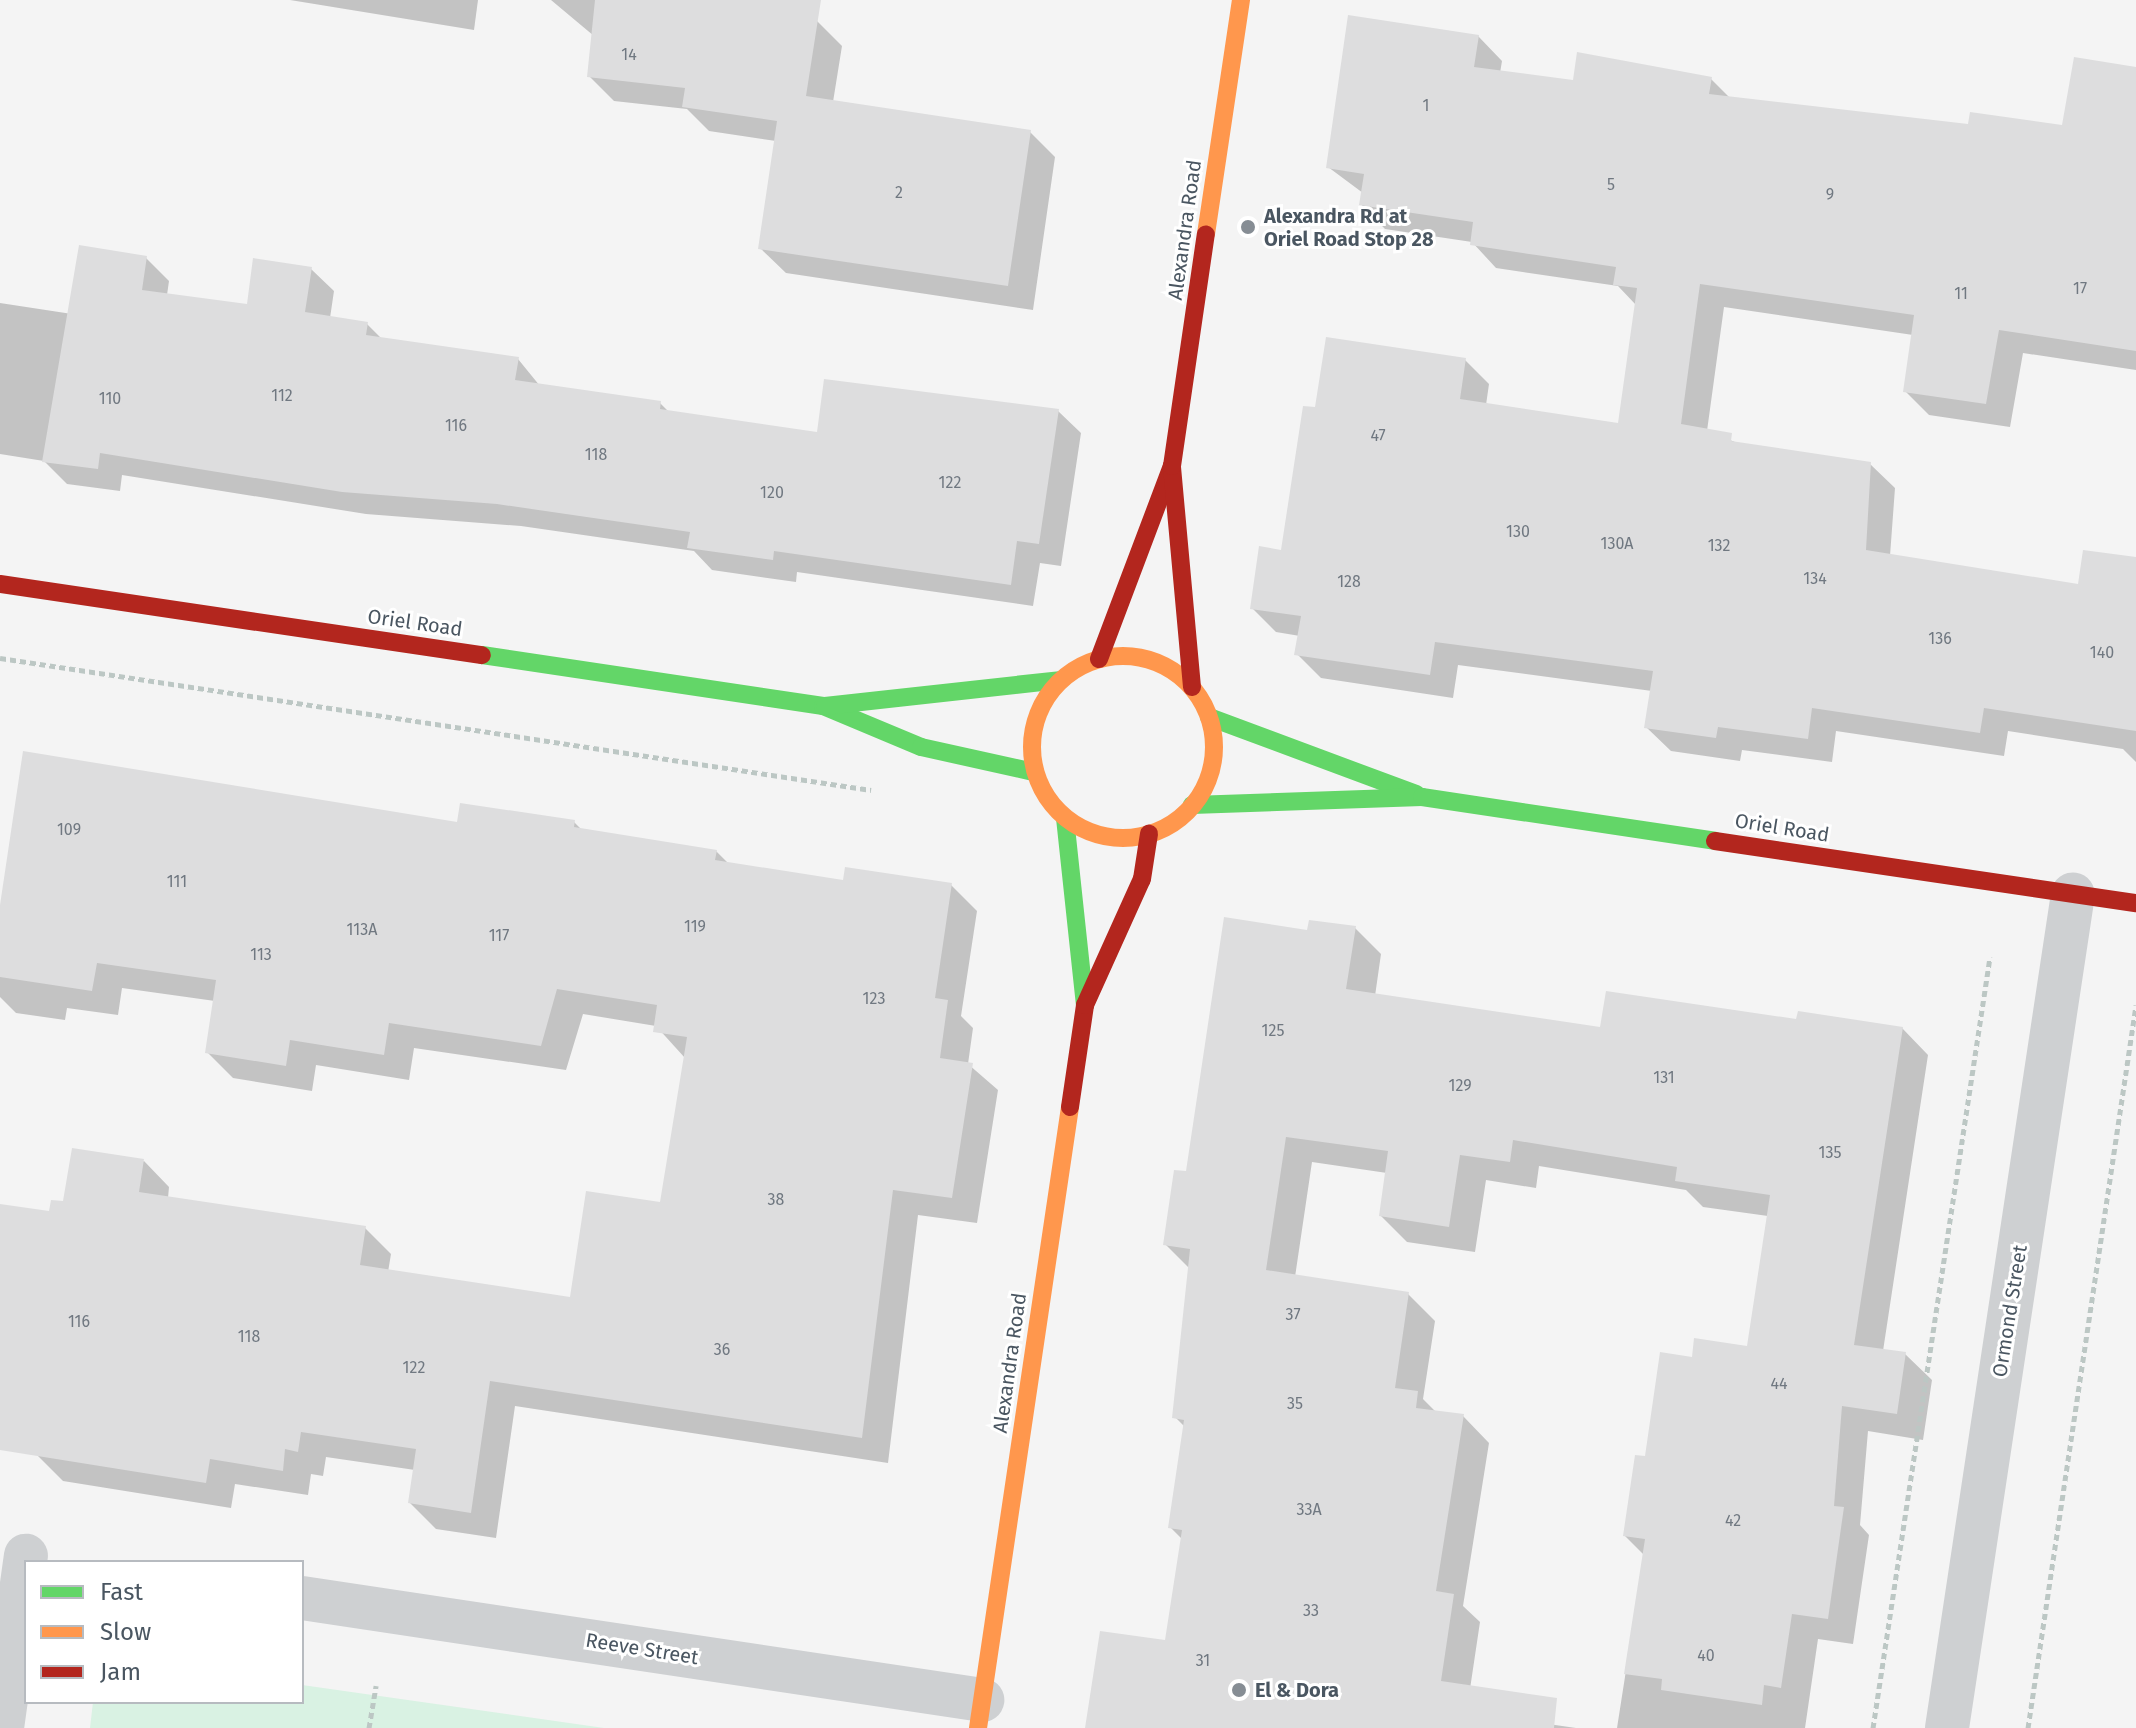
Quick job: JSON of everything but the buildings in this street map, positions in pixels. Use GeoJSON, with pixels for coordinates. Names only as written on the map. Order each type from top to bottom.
{"type":"FeatureCollection","features":[{"type":"Feature","properties":{"kind":"street","name":"Alexandra Road"},"geometry":{"type":"LineString","coordinates":[[1192,687],[1172,466],[1241,0]]}},
{"type":"Feature","properties":{"kind":"street","name":"Alexandra Road"},"geometry":{"type":"LineString","coordinates":[[1099,659],[1133,554],[1172,466]]}},
{"type":"Feature","properties":{"kind":"street","name":"Oriel Road"},"geometry":{"type":"LineString","coordinates":[[0,584],[823,706],[921,747],[1034,772]]}},
{"type":"Feature","properties":{"kind":"street"},"geometry":{"type":"LineString","coordinates":[[1099,659],[1150,660],[1192,687],[1209,717],[1208,779],[1192,805],[1149,834],[1120,838],[1065,818],[1034,772],[1034,722],[1060,680],[1099,659]]}},
{"type":"Feature","properties":{"kind":"street","name":"Oriel Road"},"geometry":{"type":"LineString","coordinates":[[823,706],[1060,680]]}},
{"type":"Feature","properties":{"kind":"street","name":"Oriel Road"},"geometry":{"type":"LineString","coordinates":[[1209,717],[1422,797]]}},
{"type":"Feature","properties":{"kind":"street","name":"Oriel Road"},"geometry":{"type":"LineString","coordinates":[[1192,805],[1422,797],[2136,903]]}},
{"type":"Feature","properties":{"kind":"street","name":"Alexandra Road"},"geometry":{"type":"LineString","coordinates":[[980,1714],[1085,1005],[1065,818]]}},
{"type":"Feature","properties":{"kind":"street","name":"Alexandra Road"},"geometry":{"type":"LineString","coordinates":[[1085,1005],[1142,879],[1149,834]]}},
{"type":"Feature","properties":{"kind":"street","name":"Ormond Street"},"geometry":{"type":"LineString","coordinates":[[1947,1728],[2073,894]]}},
{"type":"Feature","properties":{"kind":"street"},"geometry":{"type":"LineString","coordinates":[[2,1728],[24,1594]]}},
{"type":"Feature","properties":{"kind":"street","name":"Reeve Street"},"geometry":{"type":"LineString","coordinates":[[304,1598],[980,1714]]}},
{"type":"Feature","properties":{"kind":"path"},"geometry":{"type":"LineString","coordinates":[[0,658],[884,792]]}},
{"type":"Feature","properties":{"kind":"path"},"geometry":{"type":"LineString","coordinates":[[1873,1728],[1990,957]]}},
{"type":"Feature","properties":{"kind":"path"},"geometry":{"type":"LineString","coordinates":[[2028,1728],[2136,1005]]}},
{"type":"Feature","properties":{"kind":"path"},"geometry":{"type":"LineString","coordinates":[[369,1728],[376,1686]]}},
{"type":"Feature","properties":{"kind":"green space"},"geometry":{"type":"Polygon","coordinates":[[[304,1685],[604,1728],[90,1728],[93,1704],[304,1704],[304,1685]]]}},
{"type":"Feature","properties":{"kind":"traffic: fast"},"geometry":{"type":"LineString","coordinates":[[482,655],[823,706],[921,747],[1034,772]]}},
{"type":"Feature","properties":{"kind":"traffic: fast"},"geometry":{"type":"LineString","coordinates":[[825,706],[1060,680]]}},
{"type":"Feature","properties":{"kind":"traffic: fast"},"geometry":{"type":"LineString","coordinates":[[1209,717],[1416,794]]}},
{"type":"Feature","properties":{"kind":"traffic: fast"},"geometry":{"type":"LineString","coordinates":[[1192,805],[1422,797],[1715,841]]}},
{"type":"Feature","properties":{"kind":"traffic: fast"},"geometry":{"type":"LineString","coordinates":[[1065,818],[1085,1005]]}},
{"type":"Feature","properties":{"kind":"traffic: slow"},"geometry":{"type":"LineString","coordinates":[[1206,234],[1241,0]]}},
{"type":"Feature","properties":{"kind":"traffic: slow"},"geometry":{"type":"LineString","coordinates":[[1123,656],[1158,663],[1187,683],[1207,712],[1214,747],[1207,782],[1187,811],[1158,831],[1123,838],[1088,831],[1059,811],[1039,782],[1032,747],[1039,712],[1059,683],[1088,663],[1123,656]]}},
{"type":"Feature","properties":{"kind":"traffic: slow"},"geometry":{"type":"LineString","coordinates":[[978,1728],[1070,1107]]}},
{"type":"Feature","properties":{"kind":"traffic: jam"},"geometry":{"type":"LineString","coordinates":[[1192,687],[1172,466],[1206,234]]}},
{"type":"Feature","properties":{"kind":"traffic: jam"},"geometry":{"type":"LineString","coordinates":[[1099,659],[1172,466]]}},
{"type":"Feature","properties":{"kind":"traffic: jam"},"geometry":{"type":"LineString","coordinates":[[0,584],[482,655]]}},
{"type":"Feature","properties":{"kind":"traffic: jam"},"geometry":{"type":"LineString","coordinates":[[1070,1107],[1085,1005],[1142,879],[1149,834]]}},
{"type":"Feature","properties":{"kind":"traffic: jam"},"geometry":{"type":"LineString","coordinates":[[1715,841],[2136,903]]}},
{"type":"Feature","properties":{"kind":"place","name":"Alexandra Rd at Oriel Road Stop 28"},"geometry":{"type":"Point","coordinates":[1248,227]}},
{"type":"Feature","properties":{"kind":"place","name":"El & Dora"},"geometry":{"type":"Point","coordinates":[1239,1690]}}]}
